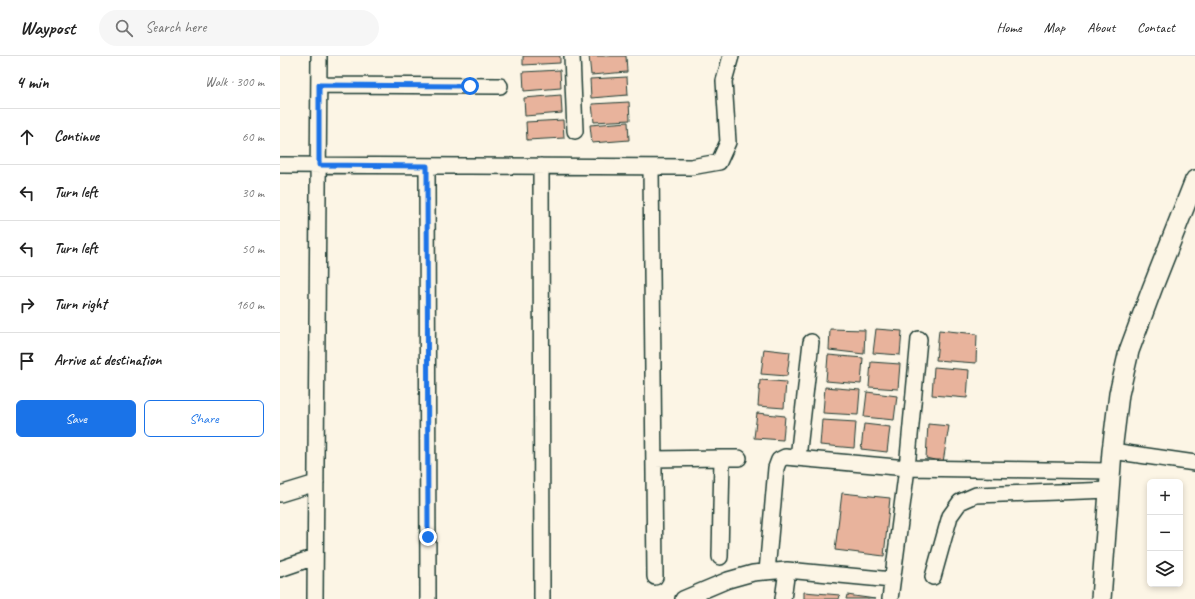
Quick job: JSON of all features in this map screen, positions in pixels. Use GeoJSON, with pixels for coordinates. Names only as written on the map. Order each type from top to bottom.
{"type":"FeatureCollection","features":[{"type":"Feature","properties":{"kind":"main road"},"geometry":{"type":"LineString","coordinates":[[1101,599],[1112,451],[1119,394],[1129,351],[1195,180]]}},
{"type":"Feature","properties":{"kind":"street"},"geometry":{"type":"LineString","coordinates":[[315,599],[319,56]]}},
{"type":"Feature","properties":{"kind":"street"},"geometry":{"type":"LineString","coordinates":[[572,56],[575,131]]}},
{"type":"Feature","properties":{"kind":"street"},"geometry":{"type":"LineString","coordinates":[[280,165],[691,167],[719,162],[728,142],[724,81],[731,56]]}},
{"type":"Feature","properties":{"kind":"street"},"geometry":{"type":"LineString","coordinates":[[319,85],[500,86]]}},
{"type":"Feature","properties":{"kind":"street"},"geometry":{"type":"LineString","coordinates":[[427,166],[428,599]]}},
{"type":"Feature","properties":{"kind":"street"},"geometry":{"type":"LineString","coordinates":[[541,166],[542,599]]}},
{"type":"Feature","properties":{"kind":"street"},"geometry":{"type":"LineString","coordinates":[[652,167],[654,577]]}},
{"type":"Feature","properties":{"kind":"street"},"geometry":{"type":"LineString","coordinates":[[890,599],[907,468],[919,339]]}},
{"type":"Feature","properties":{"kind":"street"},"geometry":{"type":"LineString","coordinates":[[798,458],[811,342]]}},
{"type":"Feature","properties":{"kind":"street"},"geometry":{"type":"LineString","coordinates":[[1112,451],[1195,463]]}},
{"type":"Feature","properties":{"kind":"street"},"geometry":{"type":"LineString","coordinates":[[767,572],[776,468],[779,460],[785,457],[907,468],[1111,471]]}},
{"type":"Feature","properties":{"kind":"street"},"geometry":{"type":"LineString","coordinates":[[720,557],[722,458]]}},
{"type":"Feature","properties":{"kind":"street"},"geometry":{"type":"LineString","coordinates":[[654,459],[740,458]]}},
{"type":"Feature","properties":{"kind":"street"},"geometry":{"type":"LineString","coordinates":[[280,494],[316,483]]}},
{"type":"Feature","properties":{"kind":"street"},"geometry":{"type":"LineString","coordinates":[[934,576],[950,516],[960,502],[976,495],[1110,490]]}},
{"type":"Feature","properties":{"kind":"street"},"geometry":{"type":"LineString","coordinates":[[280,569],[315,557]]}},
{"type":"Feature","properties":{"kind":"street"},"geometry":{"type":"LineString","coordinates":[[683,599],[728,580],[753,573],[786,570],[892,580]]}},
{"type":"Feature","properties":{"kind":"street"},"geometry":{"type":"LineString","coordinates":[[783,599],[786,570]]}},
{"type":"Feature","properties":{"kind":"building"},"geometry":{"type":"Polygon","coordinates":[[[523,56],[560,56],[560,63],[523,65],[523,56]]]}},
{"type":"Feature","properties":{"kind":"building"},"geometry":{"type":"Polygon","coordinates":[[[589,56],[626,56],[627,72],[591,75],[589,56]]]}},
{"type":"Feature","properties":{"kind":"building"},"geometry":{"type":"Polygon","coordinates":[[[560,70],[561,88],[524,91],[523,72],[560,70]]]}},
{"type":"Feature","properties":{"kind":"building"},"geometry":{"type":"Polygon","coordinates":[[[627,77],[628,95],[591,98],[590,79],[627,77]]]}},
{"type":"Feature","properties":{"kind":"building"},"geometry":{"type":"Polygon","coordinates":[[[561,95],[562,113],[525,116],[524,98],[561,95]]]}},
{"type":"Feature","properties":{"kind":"building"},"geometry":{"type":"Polygon","coordinates":[[[629,102],[630,120],[594,122],[592,104],[629,102]]]}},
{"type":"Feature","properties":{"kind":"building"},"geometry":{"type":"Polygon","coordinates":[[[563,120],[564,138],[527,140],[526,122],[563,120]]]}},
{"type":"Feature","properties":{"kind":"building"},"geometry":{"type":"Polygon","coordinates":[[[628,122],[629,140],[592,143],[590,125],[628,122]]]}},
{"type":"Feature","properties":{"kind":"building"},"geometry":{"type":"Polygon","coordinates":[[[830,329],[865,330],[864,354],[829,350],[830,329]]]}},
{"type":"Feature","properties":{"kind":"building"},"geometry":{"type":"Polygon","coordinates":[[[876,329],[902,331],[900,355],[873,353],[876,329]]]}},
{"type":"Feature","properties":{"kind":"building"},"geometry":{"type":"Polygon","coordinates":[[[939,330],[977,334],[976,363],[936,360],[939,330]]]}},
{"type":"Feature","properties":{"kind":"building"},"geometry":{"type":"Polygon","coordinates":[[[764,349],[790,352],[787,376],[761,374],[764,349]]]}},
{"type":"Feature","properties":{"kind":"building"},"geometry":{"type":"Polygon","coordinates":[[[828,355],[863,358],[861,384],[826,381],[828,355]]]}},
{"type":"Feature","properties":{"kind":"building"},"geometry":{"type":"Polygon","coordinates":[[[871,362],[900,364],[898,389],[869,387],[871,362]]]}},
{"type":"Feature","properties":{"kind":"building"},"geometry":{"type":"Polygon","coordinates":[[[934,367],[969,370],[967,398],[932,395],[934,367]]]}},
{"type":"Feature","properties":{"kind":"building"},"geometry":{"type":"Polygon","coordinates":[[[760,380],[786,382],[784,408],[758,406],[760,380]]]}},
{"type":"Feature","properties":{"kind":"building"},"geometry":{"type":"Polygon","coordinates":[[[825,387],[860,390],[858,415],[823,413],[825,387]]]}},
{"type":"Feature","properties":{"kind":"building"},"geometry":{"type":"Polygon","coordinates":[[[867,392],[897,396],[894,420],[864,417],[867,392]]]}},
{"type":"Feature","properties":{"kind":"building"},"geometry":{"type":"Polygon","coordinates":[[[757,413],[785,416],[783,440],[754,438],[757,413]]]}},
{"type":"Feature","properties":{"kind":"building"},"geometry":{"type":"Polygon","coordinates":[[[822,420],[856,422],[854,448],[820,445],[822,420]]]}},
{"type":"Feature","properties":{"kind":"building"},"geometry":{"type":"Polygon","coordinates":[[[864,424],[890,427],[887,452],[861,449],[864,424]]]}},
{"type":"Feature","properties":{"kind":"building"},"geometry":{"type":"Polygon","coordinates":[[[928,424],[949,426],[943,462],[926,458],[928,424]]]}},
{"type":"Feature","properties":{"kind":"building"},"geometry":{"type":"Polygon","coordinates":[[[842,493],[890,498],[884,556],[835,550],[842,493]]]}},
{"type":"Feature","properties":{"kind":"building"},"geometry":{"type":"Polygon","coordinates":[[[804,592],[840,595],[839,599],[804,599],[804,592]]]}},
{"type":"Feature","properties":{"kind":"building"},"geometry":{"type":"Polygon","coordinates":[[[847,595],[875,599],[846,599],[847,595]]]}},
{"type":"Feature","properties":{"kind":"route"},"geometry":{"type":"LineString","coordinates":[[428,537],[427,166],[319,165],[319,85],[470,86]]}}]}
